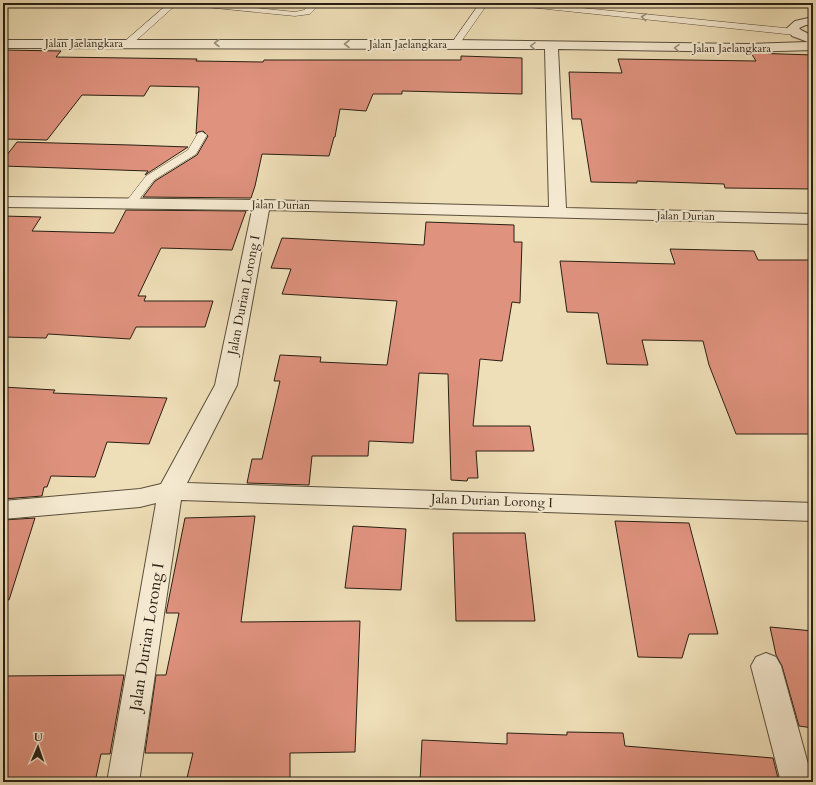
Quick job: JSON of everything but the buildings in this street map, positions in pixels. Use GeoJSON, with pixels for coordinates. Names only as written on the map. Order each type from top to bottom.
{"type":"FeatureCollection","features":[{"type":"Feature","properties":{"kind":"street"},"geometry":{"type":"LineString","coordinates":[[772,48],[795,30],[802,22],[813,20]]}},
{"type":"Feature","properties":{"kind":"street"},"geometry":{"type":"LineString","coordinates":[[795,30],[813,40]]}},
{"type":"Feature","properties":{"kind":"street","name":"Jalan Jaelangkara"},"geometry":{"type":"LineString","coordinates":[[3,44],[455,44],[772,48],[813,46]]}},
{"type":"Feature","properties":{"kind":"street"},"geometry":{"type":"LineString","coordinates":[[551,46],[558,213]]}},
{"type":"Feature","properties":{"kind":"street","name":"Jalan Durian"},"geometry":{"type":"LineString","coordinates":[[3,202],[262,205],[813,219]]}},
{"type":"Feature","properties":{"kind":"street","name":"Jalan Durian Lorong I"},"geometry":{"type":"LineString","coordinates":[[123,782],[170,491],[226,385],[262,205]]}},
{"type":"Feature","properties":{"kind":"street"},"geometry":{"type":"LineString","coordinates":[[3,510],[140,498],[170,491]]}},
{"type":"Feature","properties":{"kind":"street","name":"Jalan Durian Lorong I"},"geometry":{"type":"LineString","coordinates":[[170,491],[683,506],[813,512]]}},
{"type":"Feature","properties":{"kind":"street"},"geometry":{"type":"LineString","coordinates":[[766,666],[797,782]]}},
{"type":"Feature","properties":{"kind":"lane"},"geometry":{"type":"LineString","coordinates":[[128,43],[174,3]]}},
{"type":"Feature","properties":{"kind":"lane"},"geometry":{"type":"LineString","coordinates":[[185,3],[295,14],[307,12],[317,3]]}},
{"type":"Feature","properties":{"kind":"lane"},"geometry":{"type":"LineString","coordinates":[[455,44],[484,3]]}},
{"type":"Feature","properties":{"kind":"lane"},"geometry":{"type":"LineString","coordinates":[[508,3],[795,30]]}},
{"type":"Feature","properties":{"kind":"lane"},"geometry":{"type":"LineString","coordinates":[[584,3],[795,30]]}},
{"type":"Feature","properties":{"kind":"lane"},"geometry":{"type":"LineString","coordinates":[[130,203],[150,178],[192,152],[202,135]]}}]}
